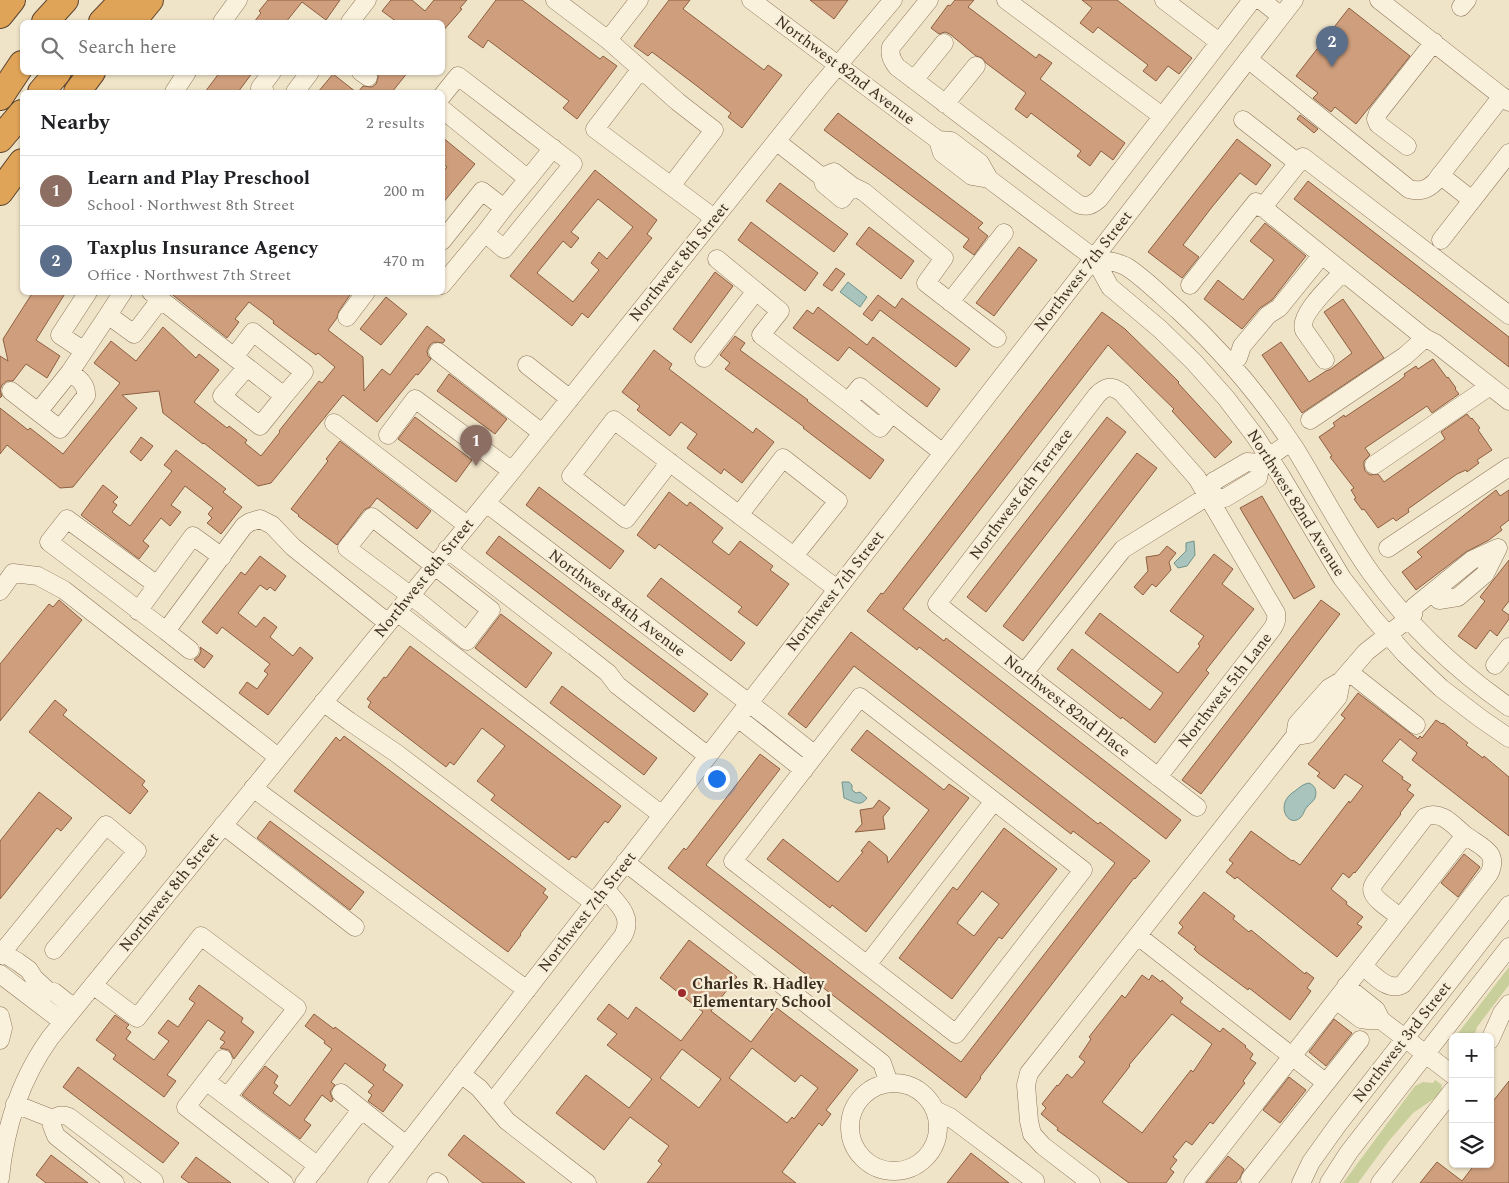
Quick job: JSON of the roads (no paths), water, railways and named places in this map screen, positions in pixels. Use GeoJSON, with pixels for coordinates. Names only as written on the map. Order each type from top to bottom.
{"type":"FeatureCollection","features":[{"type":"Feature","properties":{"kind":"highway"},"geometry":{"type":"LineString","coordinates":[[0,15],[12,0]]}},
{"type":"Feature","properties":{"kind":"highway"},"geometry":{"type":"LineString","coordinates":[[104,20],[123,0]]}},
{"type":"Feature","properties":{"kind":"highway"},"geometry":{"type":"LineString","coordinates":[[134,20],[150,0]]}},
{"type":"Feature","properties":{"kind":"highway"},"geometry":{"type":"LineString","coordinates":[[0,71],[20,48]]}},
{"type":"Feature","properties":{"kind":"highway"},"geometry":{"type":"LineString","coordinates":[[0,97],[20,67]]}},
{"type":"Feature","properties":{"kind":"highway"},"geometry":{"type":"LineString","coordinates":[[43,90],[55,75]]}},
{"type":"Feature","properties":{"kind":"highway"},"geometry":{"type":"LineString","coordinates":[[78,90],[90,75]]}},
{"type":"Feature","properties":{"kind":"highway"},"geometry":{"type":"LineString","coordinates":[[0,139],[20,115]]}},
{"type":"Feature","properties":{"kind":"highway"},"geometry":{"type":"LineString","coordinates":[[0,192],[20,165]]}},
{"type":"Feature","properties":{"kind":"street"},"geometry":{"type":"LineString","coordinates":[[223,20],[238,0]]}},
{"type":"Feature","properties":{"kind":"street"},"geometry":{"type":"LineString","coordinates":[[352,20],[367,0]]}},
{"type":"Feature","properties":{"kind":"street"},"geometry":{"type":"LineString","coordinates":[[555,0],[608,40],[714,130],[671,186]]}},
{"type":"Feature","properties":{"kind":"street"},"geometry":{"type":"LineString","coordinates":[[608,40],[639,0]]}},
{"type":"Feature","properties":{"kind":"street","name":"Northwest 82nd Avenue"},"geometry":{"type":"LineString","coordinates":[[751,0],[938,140],[951,142],[980,163],[989,179],[1094,258],[1126,267],[1169,302],[1234,361],[1290,442],[1358,554],[1386,594],[1410,617],[1452,664],[1509,707]]}},
{"type":"Feature","properties":{"kind":"street"},"geometry":{"type":"LineString","coordinates":[[929,0],[891,47],[890,52],[893,62],[945,104],[1083,206],[1089,206],[1099,199],[1219,42],[1242,3]]}},
{"type":"Feature","properties":{"kind":"street"},"geometry":{"type":"LineString","coordinates":[[1006,0],[1162,116]]}},
{"type":"Feature","properties":{"kind":"street"},"geometry":{"type":"LineString","coordinates":[[1164,0],[1219,42]]}},
{"type":"Feature","properties":{"kind":"street"},"geometry":{"type":"LineString","coordinates":[[1261,0],[1281,16]]}},
{"type":"Feature","properties":{"kind":"street","name":"Northwest 7th Street"},"geometry":{"type":"LineString","coordinates":[[377,1183],[1294,0]]}},
{"type":"Feature","properties":{"kind":"street"},"geometry":{"type":"LineString","coordinates":[[1248,59],[1409,190],[1422,191],[1429,188],[1506,99],[1379,0]]}},
{"type":"Feature","properties":{"kind":"street","name":"Northwest 8th Street"},"geometry":{"type":"LineString","coordinates":[[0,1178],[5,1121],[40,1052],[68,1015],[570,399],[838,66],[885,3]]}},
{"type":"Feature","properties":{"kind":"street"},"geometry":{"type":"LineString","coordinates":[[1407,146],[1378,124],[1376,119],[1378,113],[1434,42]]}},
{"type":"Feature","properties":{"kind":"street"},"geometry":{"type":"LineString","coordinates":[[914,80],[944,44]]}},
{"type":"Feature","properties":{"kind":"street"},"geometry":{"type":"LineString","coordinates":[[945,104],[976,66]]}},
{"type":"Feature","properties":{"kind":"street"},"geometry":{"type":"LineString","coordinates":[[641,69],[595,129],[714,218]]}},
{"type":"Feature","properties":{"kind":"street"},"geometry":{"type":"LineString","coordinates":[[175,90],[185,75]]}},
{"type":"Feature","properties":{"kind":"street"},"geometry":{"type":"LineString","coordinates":[[263,90],[260,88],[270,75]]}},
{"type":"Feature","properties":{"kind":"street"},"geometry":{"type":"LineString","coordinates":[[296,90],[308,75]]}},
{"type":"Feature","properties":{"kind":"street"},"geometry":{"type":"LineString","coordinates":[[445,92],[458,76],[573,164],[504,248],[485,233]]}},
{"type":"Feature","properties":{"kind":"street"},"geometry":{"type":"LineString","coordinates":[[445,111],[528,179]]}},
{"type":"Feature","properties":{"kind":"street"},"geometry":{"type":"LineString","coordinates":[[1242,120],[1298,163]]}},
{"type":"Feature","properties":{"kind":"street"},"geometry":{"type":"LineString","coordinates":[[776,141],[822,177],[834,172],[852,186],[864,192],[944,258],[926,282],[997,338]]}},
{"type":"Feature","properties":{"kind":"street"},"geometry":{"type":"LineString","coordinates":[[445,282],[552,148]]}},
{"type":"Feature","properties":{"kind":"street"},"geometry":{"type":"LineString","coordinates":[[1441,240],[1509,153]]}},
{"type":"Feature","properties":{"kind":"street"},"geometry":{"type":"LineString","coordinates":[[1262,208],[1303,157],[1509,315]]}},
{"type":"Feature","properties":{"kind":"street"},"geometry":{"type":"LineString","coordinates":[[1440,175],[1472,200]]}},
{"type":"Feature","properties":{"kind":"street"},"geometry":{"type":"LineString","coordinates":[[445,237],[482,191],[504,208]]}},
{"type":"Feature","properties":{"kind":"street"},"geometry":{"type":"LineString","coordinates":[[1190,285],[1256,202],[1320,256],[1425,338],[1435,342],[1509,401]]}},
{"type":"Feature","properties":{"kind":"street"},"geometry":{"type":"LineString","coordinates":[[950,302],[1004,233]]}},
{"type":"Feature","properties":{"kind":"street"},"geometry":{"type":"LineString","coordinates":[[1211,381],[1234,361],[1242,346],[1260,333],[1268,315],[1279,308],[1320,256]]}},
{"type":"Feature","properties":{"kind":"street","name":"Northwest 82nd Avenue"},"geometry":{"type":"LineString","coordinates":[[1094,258],[1110,287],[1160,329],[1211,381],[1241,417],[1265,460],[1342,578],[1388,635],[1441,688],[1509,738]]}},
{"type":"Feature","properties":{"kind":"street"},"geometry":{"type":"LineString","coordinates":[[717,259],[780,311],[761,335],[848,402],[860,387],[943,453]]}},
{"type":"Feature","properties":{"kind":"street"},"geometry":{"type":"LineString","coordinates":[[1325,360],[1302,326],[1311,307],[1342,273]]}},
{"type":"Feature","properties":{"kind":"street"},"geometry":{"type":"LineString","coordinates":[[704,358],[756,291]]}},
{"type":"Feature","properties":{"kind":"street"},"geometry":{"type":"LineString","coordinates":[[84,351],[60,335],[86,295]]}},
{"type":"Feature","properties":{"kind":"street"},"geometry":{"type":"LineString","coordinates":[[38,412],[70,372],[121,295]]}},
{"type":"Feature","properties":{"kind":"street"},"geometry":{"type":"LineString","coordinates":[[347,317],[364,295]]}},
{"type":"Feature","properties":{"kind":"street"},"geometry":{"type":"LineString","coordinates":[[108,315],[134,334],[155,296],[284,396]]}},
{"type":"Feature","properties":{"kind":"street"},"geometry":{"type":"LineString","coordinates":[[253,332],[304,372],[284,396],[260,426],[222,396],[241,362],[253,332]]}},
{"type":"Feature","properties":{"kind":"street"},"geometry":{"type":"LineString","coordinates":[[1310,420],[1405,356],[1425,338]]}},
{"type":"Feature","properties":{"kind":"street"},"geometry":{"type":"LineString","coordinates":[[438,352],[542,433]]}},
{"type":"Feature","properties":{"kind":"street"},"geometry":{"type":"LineString","coordinates":[[527,365],[570,399]]}},
{"type":"Feature","properties":{"kind":"street"},"geometry":{"type":"LineString","coordinates":[[11,391],[60,429],[86,396],[82,382],[70,372]]}},
{"type":"Feature","properties":{"kind":"street"},"geometry":{"type":"LineString","coordinates":[[1374,465],[1490,386]]}},
{"type":"Feature","properties":{"kind":"street","name":"Northwest 5th Lane"},"geometry":{"type":"LineString","coordinates":[[1107,387],[1112,387],[1122,393],[1197,478],[1277,617],[1276,624],[1158,777]]}},
{"type":"Feature","properties":{"kind":"street","name":"Northwest 6th Terrace"},"geometry":{"type":"LineString","coordinates":[[937,604],[1096,395],[1107,387]]}},
{"type":"Feature","properties":{"kind":"street"},"geometry":{"type":"LineString","coordinates":[[388,435],[415,399],[512,471]]}},
{"type":"Feature","properties":{"kind":"street"},"geometry":{"type":"LineString","coordinates":[[670,462],[626,519],[571,476],[614,420],[670,462],[837,589]]}},
{"type":"Feature","properties":{"kind":"street"},"geometry":{"type":"LineString","coordinates":[[334,423],[467,525]]}},
{"type":"Feature","properties":{"kind":"street"},"geometry":{"type":"LineString","coordinates":[[1024,674],[1122,549],[1208,496],[1214,482],[1218,479],[1247,462],[1265,460],[1290,442]]}},
{"type":"Feature","properties":{"kind":"street"},"geometry":{"type":"LineString","coordinates":[[739,515],[783,458],[838,501],[794,556]]}},
{"type":"Feature","properties":{"kind":"street"},"geometry":{"type":"LineString","coordinates":[[1388,548],[1509,467]]}},
{"type":"Feature","properties":{"kind":"street","name":"Northwest 84th Avenue"},"geometry":{"type":"LineString","coordinates":[[486,503],[815,755]]}},
{"type":"Feature","properties":{"kind":"street"},"geometry":{"type":"LineString","coordinates":[[372,517],[491,610],[467,641],[410,596],[347,548],[372,517]]}},
{"type":"Feature","properties":{"kind":"street"},"geometry":{"type":"LineString","coordinates":[[157,584],[67,519],[49,542],[190,650]]}},
{"type":"Feature","properties":{"kind":"street"},"geometry":{"type":"LineString","coordinates":[[166,631],[244,526],[260,519],[272,525],[293,547],[392,617],[662,815]]}},
{"type":"Feature","properties":{"kind":"street"},"geometry":{"type":"LineString","coordinates":[[138,610],[193,536],[222,557]]}},
{"type":"Feature","properties":{"kind":"street"},"geometry":{"type":"LineString","coordinates":[[1091,1183],[1042,1146],[1032,1134],[1026,1085],[1029,1073],[1295,736],[1297,724],[1329,688],[1345,677],[1366,652],[1410,617],[1421,616],[1479,567],[1504,543]]}},
{"type":"Feature","properties":{"kind":"street"},"geometry":{"type":"LineString","coordinates":[[447,550],[608,672],[616,685],[708,756]]}},
{"type":"Feature","properties":{"kind":"street"},"geometry":{"type":"LineString","coordinates":[[0,590],[7,572],[38,576],[64,590],[210,702],[278,757]]}},
{"type":"Feature","properties":{"kind":"street","name":"Northwest 82nd Place"},"geometry":{"type":"LineString","coordinates":[[937,604],[1024,674],[1197,807]]}},
{"type":"Feature","properties":{"kind":"street"},"geometry":{"type":"LineString","coordinates":[[1495,665],[1509,647]]}},
{"type":"Feature","properties":{"kind":"street"},"geometry":{"type":"LineString","coordinates":[[1345,677],[1416,725]]}},
{"type":"Feature","properties":{"kind":"street"},"geometry":{"type":"LineString","coordinates":[[860,697],[1083,870],[956,1034],[733,861],[804,770],[860,697]]}},
{"type":"Feature","properties":{"kind":"street"},"geometry":{"type":"LineString","coordinates":[[323,702],[396,753],[594,903]]}},
{"type":"Feature","properties":{"kind":"street"},"geometry":{"type":"LineString","coordinates":[[738,718],[804,770]]}},
{"type":"Feature","properties":{"kind":"street"},"geometry":{"type":"LineString","coordinates":[[253,788],[527,990]]}},
{"type":"Feature","properties":{"kind":"street"},"geometry":{"type":"LineString","coordinates":[[867,965],[994,801]]}},
{"type":"Feature","properties":{"kind":"street"},"geometry":{"type":"LineString","coordinates":[[1363,966],[1392,987],[1398,987],[1403,984],[1489,874],[1493,863],[1490,854],[1442,816],[1430,814],[1425,817],[1374,882],[1372,888],[1372,893],[1376,898],[1400,917]]}},
{"type":"Feature","properties":{"kind":"street"},"geometry":{"type":"LineString","coordinates":[[54,950],[137,851],[106,825],[1,953],[29,970],[39,971],[49,980],[68,1015]]}},
{"type":"Feature","properties":{"kind":"street"},"geometry":{"type":"LineString","coordinates":[[223,825],[355,927]]}},
{"type":"Feature","properties":{"kind":"street"},"geometry":{"type":"LineString","coordinates":[[1193,1183],[1465,835]]}},
{"type":"Feature","properties":{"kind":"street"},"geometry":{"type":"LineString","coordinates":[[625,862],[882,1064],[890,1083]]}},
{"type":"Feature","properties":{"kind":"street"},"geometry":{"type":"LineString","coordinates":[[492,1103],[623,936],[627,925],[626,915],[605,888]]}},
{"type":"Feature","properties":{"kind":"street","name":"Northwest 3rd Street"},"geometry":{"type":"LineString","coordinates":[[1301,1183],[1319,1151],[1509,905]]}},
{"type":"Feature","properties":{"kind":"street"},"geometry":{"type":"LineString","coordinates":[[93,985],[137,1018],[201,936],[297,1008],[227,1097]]}},
{"type":"Feature","properties":{"kind":"street"},"geometry":{"type":"LineString","coordinates":[[1138,936],[1325,1082]]}},
{"type":"Feature","properties":{"kind":"street","name":"Northwest 3rd Street"},"geometry":{"type":"LineString","coordinates":[[1332,1179],[1349,1152],[1509,947]]}},
{"type":"Feature","properties":{"kind":"street"},"geometry":{"type":"LineString","coordinates":[[16,986],[15,979],[17,975],[29,970]]}},
{"type":"Feature","properties":{"kind":"street"},"geometry":{"type":"LineString","coordinates":[[0,974],[16,986],[68,1015]]}},
{"type":"Feature","properties":{"kind":"street"},"geometry":{"type":"LineString","coordinates":[[1341,993],[1376,1010],[1381,1020],[1449,1072]]}},
{"type":"Feature","properties":{"kind":"street"},"geometry":{"type":"LineString","coordinates":[[1493,1033],[1502,1013],[1509,1004]]}},
{"type":"Feature","properties":{"kind":"street"},"geometry":{"type":"LineString","coordinates":[[0,1016],[3,1028],[0,1040]]}},
{"type":"Feature","properties":{"kind":"street"},"geometry":{"type":"LineString","coordinates":[[1250,1182],[1325,1082],[1360,1040]]}},
{"type":"Feature","properties":{"kind":"street"},"geometry":{"type":"LineString","coordinates":[[223,1059],[186,1107],[284,1183]]}},
{"type":"Feature","properties":{"kind":"street"},"geometry":{"type":"LineString","coordinates":[[461,1074],[479,1088],[507,1121],[587,1183]]}},
{"type":"Feature","properties":{"kind":"street"},"geometry":{"type":"LineString","coordinates":[[206,1081],[318,1166]]}},
{"type":"Feature","properties":{"kind":"street"},"geometry":{"type":"LineString","coordinates":[[890,1083],[912,1086],[921,1092],[929,1100],[938,1120],[936,1143],[931,1152],[923,1161],[903,1171],[886,1171],[871,1166],[855,1150],[849,1129],[850,1118],[860,1098],[869,1090],[890,1083]]}},
{"type":"Feature","properties":{"kind":"street"},"geometry":{"type":"LineString","coordinates":[[341,1093],[406,1145]]}},
{"type":"Feature","properties":{"kind":"street"},"geometry":{"type":"LineString","coordinates":[[1380,1183],[1449,1095]]}},
{"type":"Feature","properties":{"kind":"street"},"geometry":{"type":"LineString","coordinates":[[15,1104],[53,1119]]}},
{"type":"Feature","properties":{"kind":"street"},"geometry":{"type":"LineString","coordinates":[[304,1183],[361,1110]]}},
{"type":"Feature","properties":{"kind":"street"},"geometry":{"type":"LineString","coordinates":[[935,1110],[950,1117],[1034,1183]]}},
{"type":"Feature","properties":{"kind":"street"},"geometry":{"type":"LineString","coordinates":[[115,1183],[56,1136],[52,1126],[53,1119],[57,1116],[69,1116],[142,1179]]}},
{"type":"Feature","properties":{"kind":"water"},"geometry":{"type":"Polygon","coordinates":[[[848,282],[867,297],[860,307],[840,292],[848,282]]]}},
{"type":"Feature","properties":{"kind":"water"},"geometry":{"type":"Polygon","coordinates":[[[1194,541],[1195,555],[1187,566],[1178,568],[1174,563],[1186,551],[1186,543],[1194,541]]]}},
{"type":"Feature","properties":{"kind":"water"},"geometry":{"type":"Polygon","coordinates":[[[842,782],[849,782],[852,785],[852,790],[856,793],[860,792],[867,798],[862,803],[859,803],[844,798],[842,782]]]}},
{"type":"Feature","properties":{"kind":"water"},"geometry":{"type":"Polygon","coordinates":[[[1309,783],[1315,789],[1315,798],[1301,817],[1296,820],[1288,818],[1284,808],[1288,796],[1298,788],[1309,783]]]}},
{"type":"Feature","properties":{"kind":"place","name":"Taxplus Insurance Agency"},"geometry":{"type":"Point","coordinates":[1332,67]}},
{"type":"Feature","properties":{"kind":"place","name":"Learn and Play Preschool"},"geometry":{"type":"Point","coordinates":[476,466]}},
{"type":"Feature","properties":{"kind":"place","name":"Charles R. Hadley Elementary School"},"geometry":{"type":"Point","coordinates":[682,993]}}]}
